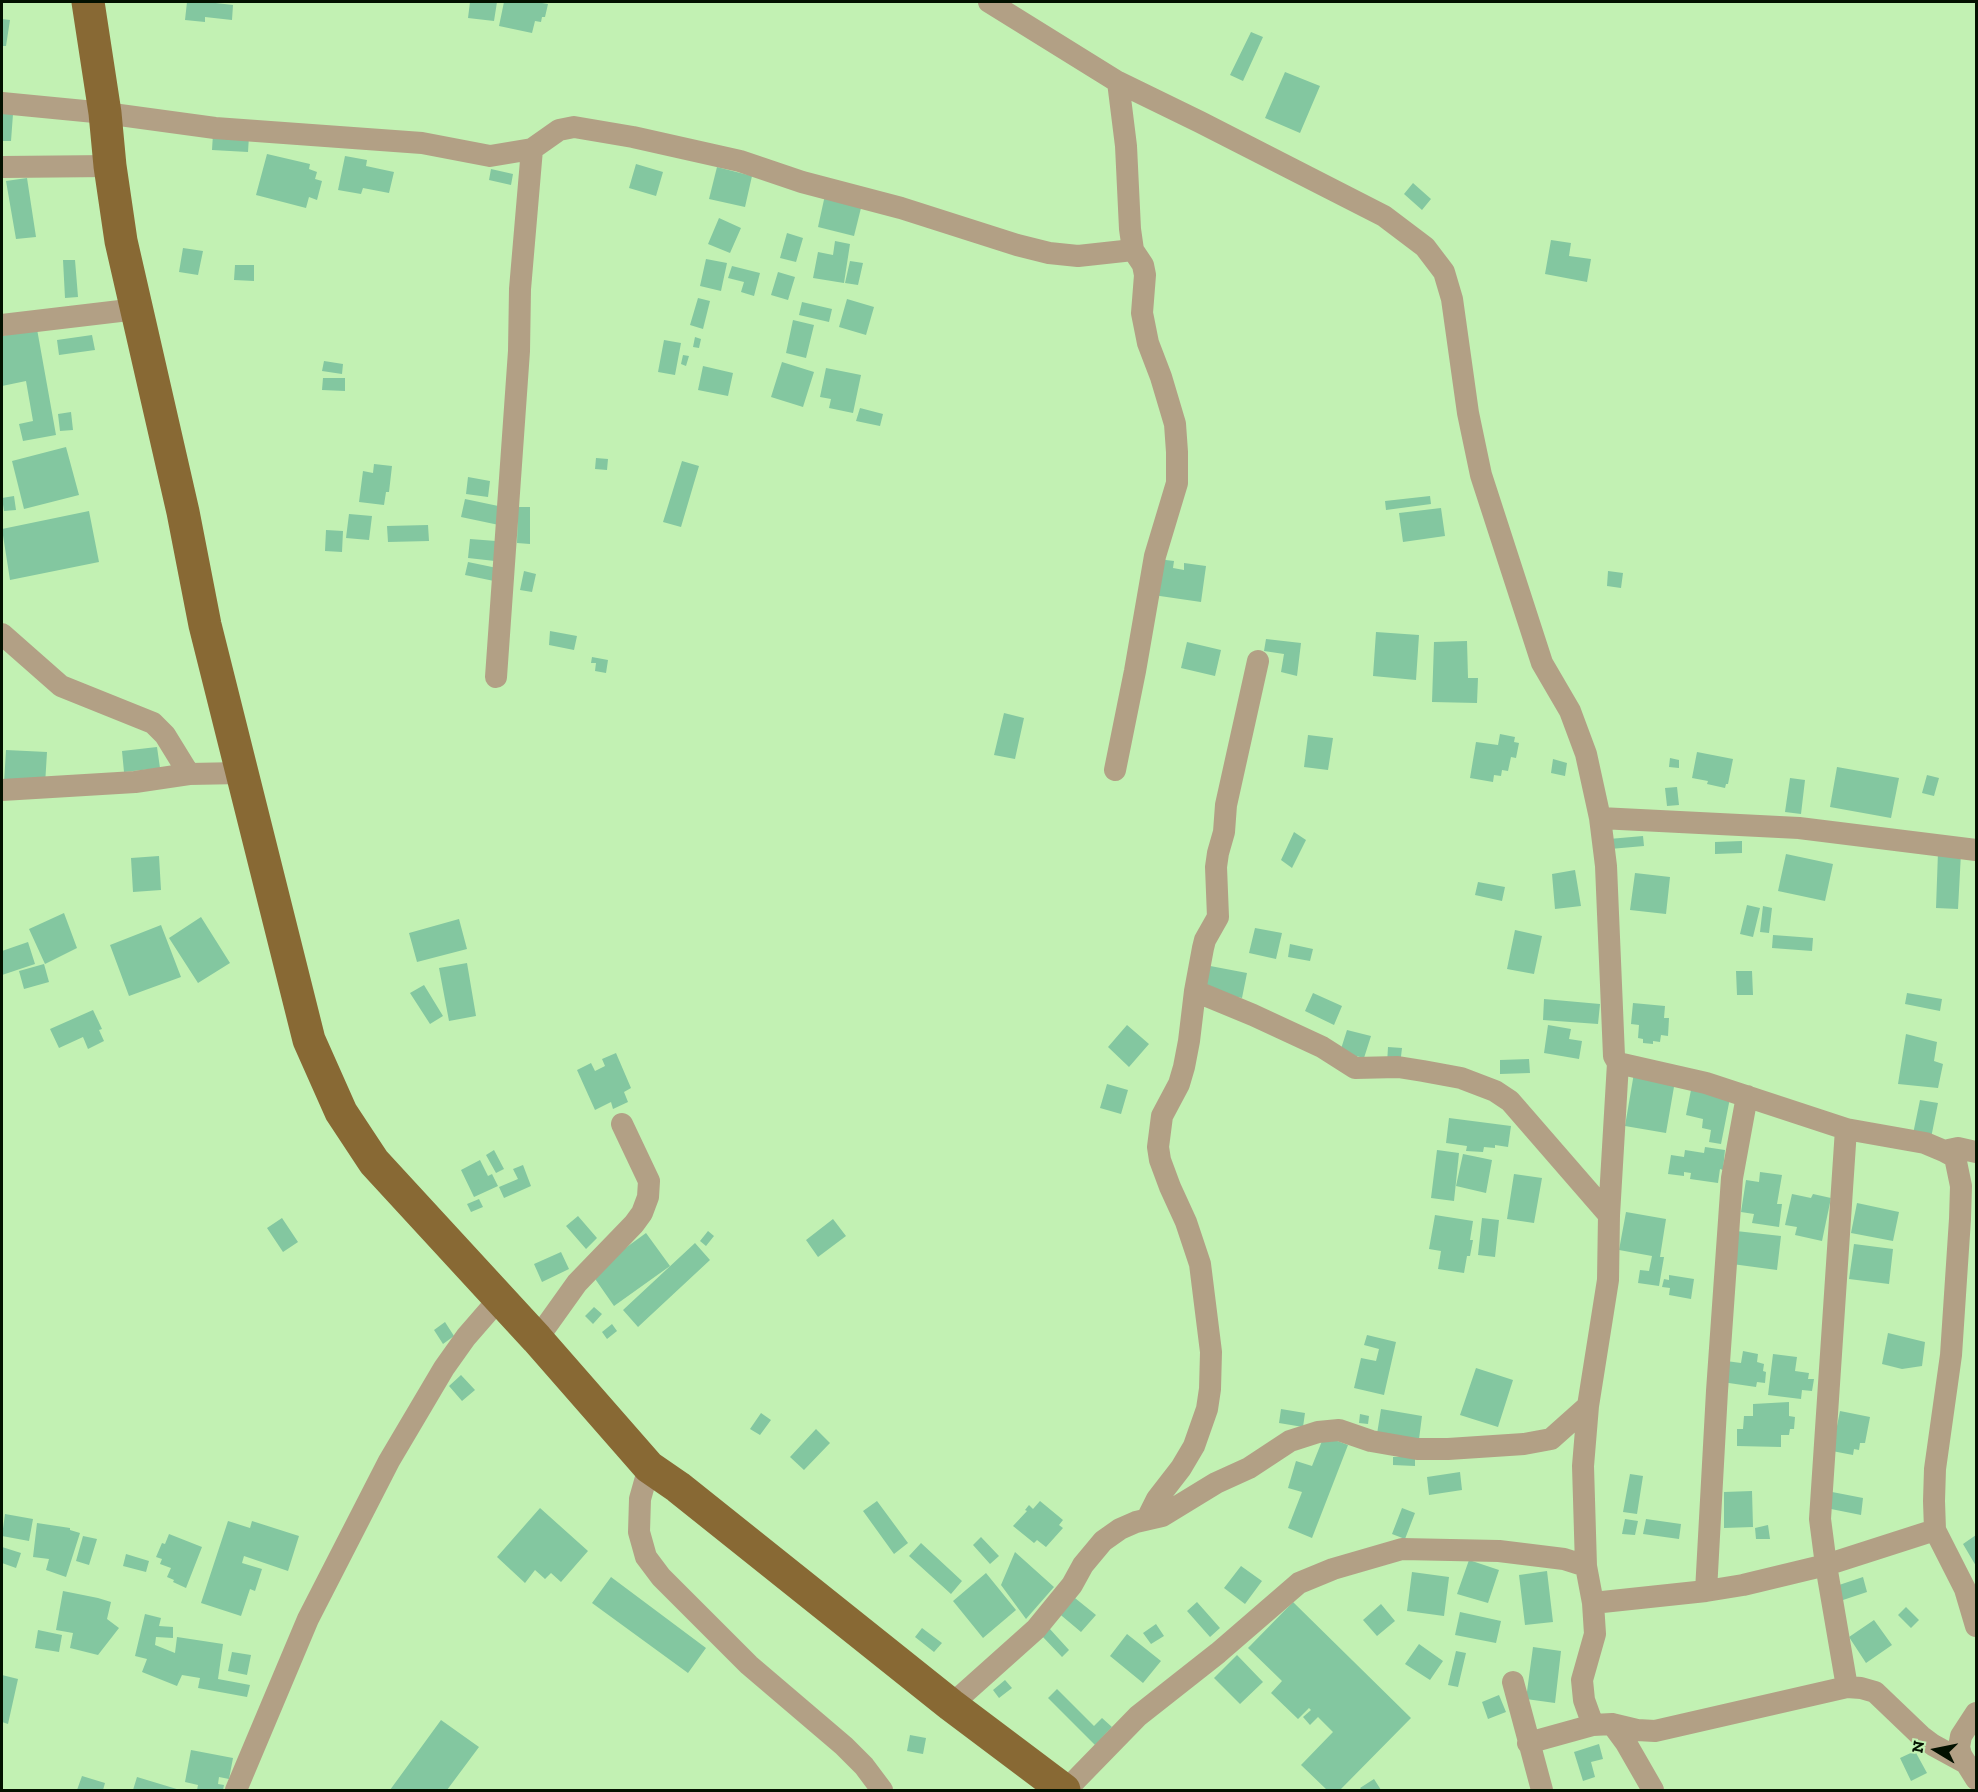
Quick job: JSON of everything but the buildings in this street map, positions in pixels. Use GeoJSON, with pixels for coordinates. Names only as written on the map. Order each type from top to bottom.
{"type":"FeatureCollection","features":[{"type":"Feature","properties":{"kind":"main road"},"geometry":{"type":"LineString","coordinates":[[88,2],[121,241],[183,512],[205,625],[309,1040],[341,1112],[374,1162],[537,1339],[649,1467],[678,1487],[951,1705],[1065,1791]]}},
{"type":"Feature","properties":{"kind":"street"},"geometry":{"type":"LineString","coordinates":[[989,2],[1118,82],[1384,216],[1425,247],[1444,272],[1452,299],[1468,413],[1481,475],[1542,663],[1570,711],[1586,754],[1600,818],[1606,866],[1612,1044],[1618,1063],[1609,1215],[1608,1280],[1588,1406],[1583,1466],[1586,1566],[1593,1603],[1595,1634],[1582,1680],[1584,1700],[1603,1724],[1626,1743],[1653,1791]]}},
{"type":"Feature","properties":{"kind":"street"},"geometry":{"type":"LineString","coordinates":[[1115,770],[1155,556],[1177,483],[1178,452],[1175,424],[1145,332],[1142,314],[1145,275],[1143,265],[1133,250],[1130,229],[1125,132],[1118,82]]}},
{"type":"Feature","properties":{"kind":"street"},"geometry":{"type":"LineString","coordinates":[[2,103],[105,113],[215,128],[422,144],[490,156],[532,149],[559,130],[574,127],[633,137],[740,161],[802,182],[901,208],[1049,253],[1078,256],[1133,250]]}},
{"type":"Feature","properties":{"kind":"street"},"geometry":{"type":"LineString","coordinates":[[496,677],[519,351],[520,289],[532,149]]}},
{"type":"Feature","properties":{"kind":"street"},"geometry":{"type":"LineString","coordinates":[[2,167],[110,166]]}},
{"type":"Feature","properties":{"kind":"street"},"geometry":{"type":"LineString","coordinates":[[2,325],[137,309]]}},
{"type":"Feature","properties":{"kind":"street"},"geometry":{"type":"LineString","coordinates":[[2,634],[61,686],[153,723],[165,735],[189,774]]}},
{"type":"Feature","properties":{"kind":"street"},"geometry":{"type":"LineString","coordinates":[[1148,1519],[1157,1499],[1181,1468],[1194,1446],[1210,1389],[1211,1352],[1200,1264],[1186,1222],[1160,1160],[1158,1147],[1162,1116],[1179,1084],[1184,1067],[1194,991],[1205,940],[1218,917],[1216,867],[1218,853],[1224,832],[1226,805],[1258,661]]}},
{"type":"Feature","properties":{"kind":"street"},"geometry":{"type":"LineString","coordinates":[[2,789],[135,782],[189,774],[242,773]]}},
{"type":"Feature","properties":{"kind":"street"},"geometry":{"type":"LineString","coordinates":[[1600,818],[1799,828],[1977,850]]}},
{"type":"Feature","properties":{"kind":"street"},"geometry":{"type":"LineString","coordinates":[[1194,991],[1322,1047],[1355,1068],[1398,1067],[1461,1078],[1495,1090],[1516,1108],[1609,1215]]}},
{"type":"Feature","properties":{"kind":"street"},"geometry":{"type":"LineString","coordinates":[[1618,1063],[1706,1083],[1846,1129],[1925,1143],[1955,1157],[1961,1186],[1952,1355],[1935,1469],[1935,1530],[1965,1588],[1977,1626]]}},
{"type":"Feature","properties":{"kind":"street"},"geometry":{"type":"LineString","coordinates":[[1706,1591],[1716,1402],[1732,1178],[1747,1096]]}},
{"type":"Feature","properties":{"kind":"street"},"geometry":{"type":"LineString","coordinates":[[537,1339],[577,1283],[642,1213],[648,1197],[649,1181],[622,1124]]}},
{"type":"Feature","properties":{"kind":"street"},"geometry":{"type":"LineString","coordinates":[[1846,1129],[1820,1519],[1847,1687]]}},
{"type":"Feature","properties":{"kind":"street"},"geometry":{"type":"LineString","coordinates":[[1944,1151],[1958,1148],[1977,1152]]}},
{"type":"Feature","properties":{"kind":"street"},"geometry":{"type":"LineString","coordinates":[[236,1791],[308,1619],[384,1471],[444,1368],[466,1337],[499,1299]]}},
{"type":"Feature","properties":{"kind":"street"},"geometry":{"type":"LineString","coordinates":[[951,1705],[1036,1629],[1072,1585],[1083,1565],[1103,1542],[1120,1529],[1162,1516],[1216,1483],[1249,1468],[1290,1441],[1318,1432],[1339,1430],[1371,1440],[1417,1449],[1524,1444],[1551,1439],[1588,1406]]}},
{"type":"Feature","properties":{"kind":"street"},"geometry":{"type":"LineString","coordinates":[[649,1467],[640,1499],[639,1532],[646,1557],[660,1576],[749,1665],[844,1746],[864,1766],[882,1791]]}},
{"type":"Feature","properties":{"kind":"street"},"geometry":{"type":"LineString","coordinates":[[1593,1603],[1743,1585],[1826,1565],[1935,1530]]}},
{"type":"Feature","properties":{"kind":"street"},"geometry":{"type":"LineString","coordinates":[[1065,1791],[1138,1716],[1218,1653],[1299,1583],[1333,1569],[1402,1549],[1499,1551],[1564,1559],[1586,1566]]}},
{"type":"Feature","properties":{"kind":"street"},"geometry":{"type":"LineString","coordinates":[[1513,1682],[1542,1791]]}},
{"type":"Feature","properties":{"kind":"street"},"geometry":{"type":"LineString","coordinates":[[1528,1743],[1603,1724],[1655,1731],[1847,1687],[1875,1692],[1921,1736],[1971,1771]]}},
{"type":"Feature","properties":{"kind":"street"},"geometry":{"type":"LineString","coordinates":[[1971,1771],[1961,1755],[1959,1741],[1977,1713]]}}]}
